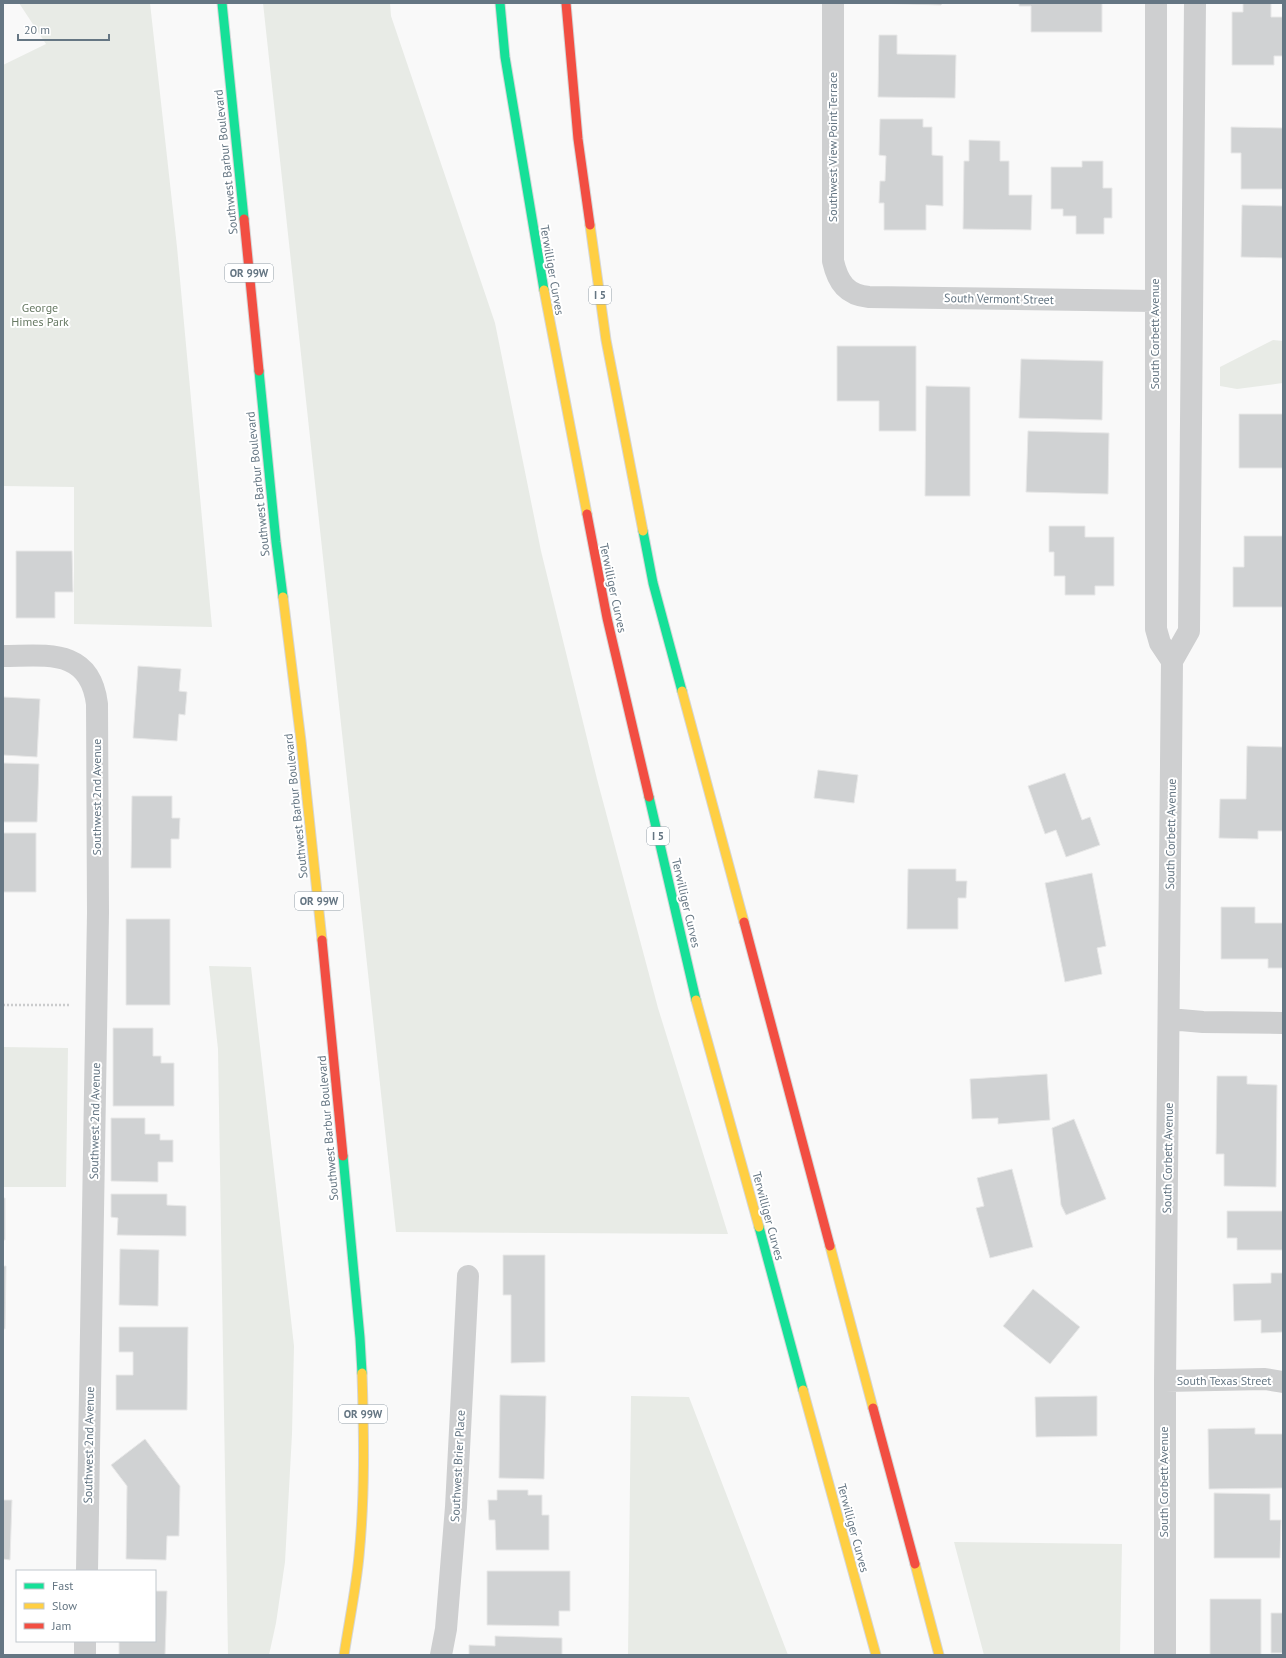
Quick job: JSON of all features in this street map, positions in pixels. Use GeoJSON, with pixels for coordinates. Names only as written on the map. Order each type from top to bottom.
{"type":"FeatureCollection","features":[{"type":"Feature","properties":{"kind":"main road","name":"Southwest Barbur Boulevard"},"geometry":{"type":"LineString","coordinates":[[222,3],[276,542],[288,631],[319,907],[360,1338],[364,1470],[359,1557],[344,1655]]}},
{"type":"Feature","properties":{"kind":"main road","name":"Terwilliger Curves"},"geometry":{"type":"LineString","coordinates":[[500,3],[508,72],[549,323],[607,618],[697,1002],[876,1655]]}},
{"type":"Feature","properties":{"kind":"main road","name":"I 5"},"geometry":{"type":"LineString","coordinates":[[566,3],[578,139],[606,340],[653,583],[940,1655]]}},
{"type":"Feature","properties":{"kind":"street","name":"Southwest View Point Terrace"},"geometry":{"type":"LineString","coordinates":[[833,3],[833,261],[836,274],[845,288]]}},
{"type":"Feature","properties":{"kind":"street","name":"South Corbett Avenue"},"geometry":{"type":"LineString","coordinates":[[1156,3],[1156,629],[1160,643],[1172,661]]}},
{"type":"Feature","properties":{"kind":"street","name":"South Corbett Avenue"},"geometry":{"type":"LineString","coordinates":[[1165,1655],[1165,1381],[1172,661],[1189,631],[1195,3]]}},
{"type":"Feature","properties":{"kind":"street","name":"South Vermont Street"},"geometry":{"type":"LineString","coordinates":[[845,288],[857,296],[869,297],[1155,301]]}},
{"type":"Feature","properties":{"kind":"street","name":"Southwest 2nd Avenue"},"geometry":{"type":"LineString","coordinates":[[3,656],[55,656],[68,660],[77,665],[86,673],[95,692],[97,704],[98,913],[87,1570]]}},
{"type":"Feature","properties":{"kind":"street"},"geometry":{"type":"LineString","coordinates":[[1169,1019],[1203,1022],[1283,1023]]}},
{"type":"Feature","properties":{"kind":"street","name":"Southwest Brier Place"},"geometry":{"type":"LineString","coordinates":[[441,1655],[446,1630],[456,1507],[468,1276]]}},
{"type":"Feature","properties":{"kind":"street","name":"South Texas Street"},"geometry":{"type":"LineString","coordinates":[[1165,1381],[1264,1379],[1283,1382]]}},
{"type":"Feature","properties":{"kind":"street"},"geometry":{"type":"LineString","coordinates":[[85,1655],[86,1642]]}},
{"type":"Feature","properties":{"kind":"path"},"geometry":{"type":"LineString","coordinates":[[3,1005],[96,1005]]}},
{"type":"Feature","properties":{"kind":"green space","name":"George Himes Park"},"geometry":{"type":"Polygon","coordinates":[[[19,3],[150,3],[177,247],[212,627],[74,624],[74,487],[3,486],[3,65],[46,44],[19,3]]]}},
{"type":"Feature","properties":{"kind":"green space"},"geometry":{"type":"Polygon","coordinates":[[[263,3],[390,3],[391,16],[495,323],[541,551],[597,779],[658,1008],[728,1234],[396,1232],[263,3]]]}},
{"type":"Feature","properties":{"kind":"green space"},"geometry":{"type":"Polygon","coordinates":[[[1273,340],[1283,341],[1283,383],[1237,389],[1220,386],[1220,367],[1273,340]]]}},
{"type":"Feature","properties":{"kind":"green space"},"geometry":{"type":"Polygon","coordinates":[[[209,966],[251,967],[294,1346],[292,1434],[285,1562],[276,1623],[269,1655],[228,1655],[218,1049],[209,966]]]}},
{"type":"Feature","properties":{"kind":"green space"},"geometry":{"type":"Polygon","coordinates":[[[3,1047],[68,1048],[66,1187],[3,1187],[3,1047]]]}},
{"type":"Feature","properties":{"kind":"green space"},"geometry":{"type":"Polygon","coordinates":[[[631,1396],[689,1397],[788,1655],[628,1655],[631,1396]]]}},
{"type":"Feature","properties":{"kind":"green space"},"geometry":{"type":"Polygon","coordinates":[[[954,1542],[1122,1544],[1120,1655],[984,1655],[954,1542]]]}},
{"type":"Feature","properties":{"kind":"building"},"geometry":{"type":"Polygon","coordinates":[[[876,3],[942,3],[941,5],[876,3]]]}},
{"type":"Feature","properties":{"kind":"building"},"geometry":{"type":"Polygon","coordinates":[[[1019,3],[1102,3],[1102,32],[1031,32],[1031,6],[1019,6],[1019,3]]]}},
{"type":"Feature","properties":{"kind":"building"},"geometry":{"type":"Polygon","coordinates":[[[1243,3],[1271,3],[1271,17],[1283,17],[1283,56],[1274,56],[1274,65],[1232,65],[1232,12],[1243,12],[1243,3]]]}},
{"type":"Feature","properties":{"kind":"building"},"geometry":{"type":"Polygon","coordinates":[[[879,35],[897,35],[897,54],[956,55],[955,98],[878,97],[879,35]]]}},
{"type":"Feature","properties":{"kind":"building"},"geometry":{"type":"Polygon","coordinates":[[[880,119],[923,119],[923,127],[932,127],[932,155],[943,156],[943,206],[926,205],[926,230],[884,230],[884,203],[879,203],[880,181],[885,181],[886,156],[879,155],[880,119]]]}},
{"type":"Feature","properties":{"kind":"building"},"geometry":{"type":"Polygon","coordinates":[[[1231,127],[1283,128],[1283,189],[1241,189],[1241,153],[1231,153],[1231,127]]]}},
{"type":"Feature","properties":{"kind":"building"},"geometry":{"type":"Polygon","coordinates":[[[969,140],[1000,141],[1000,161],[1009,161],[1009,195],[1032,195],[1031,230],[963,229],[964,161],[969,161],[969,140]]]}},
{"type":"Feature","properties":{"kind":"building"},"geometry":{"type":"Polygon","coordinates":[[[1082,161],[1103,161],[1103,188],[1112,188],[1112,218],[1104,218],[1104,234],[1076,234],[1076,216],[1063,216],[1063,209],[1051,209],[1051,167],[1082,167],[1082,161]]]}},
{"type":"Feature","properties":{"kind":"building"},"geometry":{"type":"Polygon","coordinates":[[[1242,205],[1283,206],[1283,258],[1241,257],[1242,205]]]}},
{"type":"Feature","properties":{"kind":"building"},"geometry":{"type":"Polygon","coordinates":[[[837,346],[916,346],[916,431],[879,431],[879,401],[837,401],[837,346]]]}},
{"type":"Feature","properties":{"kind":"building"},"geometry":{"type":"Polygon","coordinates":[[[1021,359],[1103,361],[1102,420],[1019,418],[1021,359]]]}},
{"type":"Feature","properties":{"kind":"building"},"geometry":{"type":"Polygon","coordinates":[[[926,386],[970,387],[970,496],[925,496],[926,386]]]}},
{"type":"Feature","properties":{"kind":"building"},"geometry":{"type":"Polygon","coordinates":[[[1239,414],[1283,414],[1283,468],[1239,468],[1239,414]]]}},
{"type":"Feature","properties":{"kind":"building"},"geometry":{"type":"Polygon","coordinates":[[[1028,431],[1109,433],[1108,494],[1026,492],[1028,431]]]}},
{"type":"Feature","properties":{"kind":"building"},"geometry":{"type":"Polygon","coordinates":[[[1049,526],[1085,526],[1085,537],[1114,537],[1114,586],[1095,586],[1095,595],[1065,595],[1065,576],[1054,576],[1054,552],[1049,552],[1049,526]]]}},
{"type":"Feature","properties":{"kind":"building"},"geometry":{"type":"Polygon","coordinates":[[[1244,536],[1283,536],[1283,607],[1233,607],[1233,567],[1244,567],[1244,536]]]}},
{"type":"Feature","properties":{"kind":"building"},"geometry":{"type":"Polygon","coordinates":[[[16,551],[72,551],[73,592],[55,592],[55,618],[16,618],[16,551]]]}},
{"type":"Feature","properties":{"kind":"building"},"geometry":{"type":"Polygon","coordinates":[[[138,666],[181,669],[179,691],[187,692],[185,715],[179,714],[177,741],[133,738],[138,666]]]}},
{"type":"Feature","properties":{"kind":"building"},"geometry":{"type":"Polygon","coordinates":[[[3,697],[40,699],[37,757],[3,755],[3,697]]]}},
{"type":"Feature","properties":{"kind":"building"},"geometry":{"type":"Polygon","coordinates":[[[1247,746],[1283,747],[1283,831],[1258,831],[1258,839],[1219,838],[1220,799],[1246,799],[1247,746]]]}},
{"type":"Feature","properties":{"kind":"building"},"geometry":{"type":"Polygon","coordinates":[[[3,763],[39,764],[37,822],[3,822],[3,763]]]}},
{"type":"Feature","properties":{"kind":"building"},"geometry":{"type":"Polygon","coordinates":[[[818,770],[858,775],[854,803],[814,798],[818,770]]]}},
{"type":"Feature","properties":{"kind":"building"},"geometry":{"type":"Polygon","coordinates":[[[1065,773],[1082,820],[1090,817],[1100,845],[1066,857],[1056,830],[1045,834],[1028,786],[1065,773]]]}},
{"type":"Feature","properties":{"kind":"building"},"geometry":{"type":"Polygon","coordinates":[[[132,796],[172,796],[172,818],[180,818],[179,839],[171,839],[171,868],[131,868],[132,796]]]}},
{"type":"Feature","properties":{"kind":"building"},"geometry":{"type":"Polygon","coordinates":[[[3,833],[36,833],[36,892],[3,892],[3,833]]]}},
{"type":"Feature","properties":{"kind":"building"},"geometry":{"type":"Polygon","coordinates":[[[908,869],[956,869],[956,881],[967,881],[966,898],[958,898],[958,929],[907,929],[908,869]]]}},
{"type":"Feature","properties":{"kind":"building"},"geometry":{"type":"Polygon","coordinates":[[[1092,873],[1106,946],[1097,948],[1102,974],[1065,982],[1045,883],[1092,873]]]}},
{"type":"Feature","properties":{"kind":"building"},"geometry":{"type":"Polygon","coordinates":[[[1221,907],[1255,907],[1255,923],[1283,923],[1283,968],[1268,968],[1268,959],[1221,959],[1221,907]]]}},
{"type":"Feature","properties":{"kind":"building"},"geometry":{"type":"Polygon","coordinates":[[[126,919],[170,919],[170,1005],[126,1005],[126,919]]]}},
{"type":"Feature","properties":{"kind":"building"},"geometry":{"type":"Polygon","coordinates":[[[113,1028],[153,1028],[153,1056],[161,1056],[161,1063],[174,1063],[174,1106],[113,1106],[113,1028]]]}},
{"type":"Feature","properties":{"kind":"building"},"geometry":{"type":"Polygon","coordinates":[[[1047,1074],[1050,1120],[998,1124],[998,1118],[972,1119],[970,1079],[1047,1074]]]}},
{"type":"Feature","properties":{"kind":"building"},"geometry":{"type":"Polygon","coordinates":[[[1217,1076],[1247,1076],[1247,1084],[1277,1085],[1276,1187],[1224,1186],[1224,1154],[1216,1154],[1217,1076]]]}},
{"type":"Feature","properties":{"kind":"building"},"geometry":{"type":"Polygon","coordinates":[[[111,1118],[145,1118],[145,1134],[160,1134],[160,1140],[173,1140],[173,1162],[158,1162],[158,1182],[111,1181],[111,1118]]]}},
{"type":"Feature","properties":{"kind":"building"},"geometry":{"type":"Polygon","coordinates":[[[1074,1119],[1106,1199],[1066,1215],[1061,1205],[1052,1128],[1074,1119]]]}},
{"type":"Feature","properties":{"kind":"building"},"geometry":{"type":"Polygon","coordinates":[[[1012,1169],[1033,1247],[990,1258],[976,1208],[984,1206],[977,1178],[1012,1169]]]}},
{"type":"Feature","properties":{"kind":"building"},"geometry":{"type":"Polygon","coordinates":[[[111,1194],[167,1194],[167,1205],[186,1206],[186,1236],[117,1235],[118,1218],[111,1217],[111,1194]]]}},
{"type":"Feature","properties":{"kind":"building"},"geometry":{"type":"Polygon","coordinates":[[[3,1198],[5,1198],[5,1240],[3,1240],[3,1198]]]}},
{"type":"Feature","properties":{"kind":"building"},"geometry":{"type":"Polygon","coordinates":[[[1227,1211],[1283,1211],[1283,1250],[1237,1250],[1237,1238],[1227,1238],[1227,1211]]]}},
{"type":"Feature","properties":{"kind":"building"},"geometry":{"type":"Polygon","coordinates":[[[120,1249],[159,1250],[158,1306],[119,1305],[120,1249]]]}},
{"type":"Feature","properties":{"kind":"building"},"geometry":{"type":"Polygon","coordinates":[[[503,1255],[545,1255],[545,1362],[511,1363],[511,1295],[503,1295],[503,1255]]]}},
{"type":"Feature","properties":{"kind":"building"},"geometry":{"type":"Polygon","coordinates":[[[3,1266],[6,1266],[5,1329],[3,1329],[3,1266]]]}},
{"type":"Feature","properties":{"kind":"building"},"geometry":{"type":"Polygon","coordinates":[[[1271,1273],[1283,1273],[1283,1332],[1261,1333],[1261,1320],[1234,1321],[1233,1284],[1271,1283],[1271,1273]]]}},
{"type":"Feature","properties":{"kind":"building"},"geometry":{"type":"Polygon","coordinates":[[[1033,1289],[1080,1327],[1050,1364],[1003,1326],[1033,1289]]]}},
{"type":"Feature","properties":{"kind":"building"},"geometry":{"type":"Polygon","coordinates":[[[119,1327],[188,1327],[187,1410],[116,1410],[116,1375],[133,1375],[133,1352],[119,1352],[119,1327]]]}},
{"type":"Feature","properties":{"kind":"building"},"geometry":{"type":"Polygon","coordinates":[[[500,1395],[546,1396],[544,1479],[499,1478],[500,1395]]]}},
{"type":"Feature","properties":{"kind":"building"},"geometry":{"type":"Polygon","coordinates":[[[1097,1396],[1097,1436],[1036,1437],[1035,1397],[1097,1396]]]}},
{"type":"Feature","properties":{"kind":"building"},"geometry":{"type":"Polygon","coordinates":[[[1255,1428],[1255,1434],[1283,1434],[1283,1488],[1209,1489],[1208,1429],[1255,1428]]]}},
{"type":"Feature","properties":{"kind":"building"},"geometry":{"type":"Polygon","coordinates":[[[145,1439],[180,1486],[179,1536],[167,1536],[166,1560],[126,1559],[127,1486],[111,1465],[145,1439]]]}},
{"type":"Feature","properties":{"kind":"building"},"geometry":{"type":"Polygon","coordinates":[[[497,1490],[528,1490],[528,1495],[542,1495],[542,1515],[549,1515],[549,1550],[496,1550],[495,1520],[489,1520],[488,1500],[497,1500],[497,1490]]]}},
{"type":"Feature","properties":{"kind":"building"},"geometry":{"type":"Polygon","coordinates":[[[1214,1493],[1270,1494],[1270,1520],[1281,1520],[1280,1558],[1214,1558],[1214,1493]]]}},
{"type":"Feature","properties":{"kind":"building"},"geometry":{"type":"Polygon","coordinates":[[[3,1500],[12,1500],[10,1560],[3,1559],[3,1500]]]}},
{"type":"Feature","properties":{"kind":"building"},"geometry":{"type":"Polygon","coordinates":[[[487,1571],[570,1571],[570,1611],[559,1611],[559,1626],[487,1625],[487,1571]]]}},
{"type":"Feature","properties":{"kind":"building"},"geometry":{"type":"Polygon","coordinates":[[[3,1589],[4,1590],[3,1655],[3,1589]]]}},
{"type":"Feature","properties":{"kind":"building"},"geometry":{"type":"Polygon","coordinates":[[[156,1591],[167,1591],[165,1655],[119,1655],[119,1642],[156,1642],[156,1591]]]}},
{"type":"Feature","properties":{"kind":"building"},"geometry":{"type":"Polygon","coordinates":[[[1210,1599],[1261,1599],[1261,1655],[1210,1655],[1210,1599]]]}},
{"type":"Feature","properties":{"kind":"building"},"geometry":{"type":"Polygon","coordinates":[[[1271,1613],[1283,1613],[1283,1653],[1271,1653],[1271,1613]]]}},
{"type":"Feature","properties":{"kind":"building"},"geometry":{"type":"Polygon","coordinates":[[[495,1636],[562,1638],[562,1655],[469,1655],[469,1645],[495,1646],[495,1636]]]}},
{"type":"Feature","properties":{"kind":"traffic: fast"},"geometry":{"type":"LineString","coordinates":[[222,3],[244,219]]}},
{"type":"Feature","properties":{"kind":"traffic: fast"},"geometry":{"type":"LineString","coordinates":[[500,3],[505,57],[544,290]]}},
{"type":"Feature","properties":{"kind":"traffic: fast"},"geometry":{"type":"LineString","coordinates":[[259,371],[283,597]]}},
{"type":"Feature","properties":{"kind":"traffic: fast"},"geometry":{"type":"LineString","coordinates":[[643,531],[653,583],[682,691]]}},
{"type":"Feature","properties":{"kind":"traffic: fast"},"geometry":{"type":"LineString","coordinates":[[649,797],[696,1000]]}},
{"type":"Feature","properties":{"kind":"traffic: fast"},"geometry":{"type":"LineString","coordinates":[[343,1156],[362,1373]]}},
{"type":"Feature","properties":{"kind":"traffic: fast"},"geometry":{"type":"LineString","coordinates":[[759,1227],[803,1390]]}},
{"type":"Feature","properties":{"kind":"traffic: slow"},"geometry":{"type":"LineString","coordinates":[[590,225],[606,340],[643,531]]}},
{"type":"Feature","properties":{"kind":"traffic: slow"},"geometry":{"type":"LineString","coordinates":[[544,290],[587,514]]}},
{"type":"Feature","properties":{"kind":"traffic: slow"},"geometry":{"type":"LineString","coordinates":[[283,597],[301,741],[322,940]]}},
{"type":"Feature","properties":{"kind":"traffic: slow"},"geometry":{"type":"LineString","coordinates":[[682,691],[744,922]]}},
{"type":"Feature","properties":{"kind":"traffic: slow"},"geometry":{"type":"LineString","coordinates":[[696,1000],[759,1227]]}},
{"type":"Feature","properties":{"kind":"traffic: slow"},"geometry":{"type":"LineString","coordinates":[[830,1246],[873,1408]]}},
{"type":"Feature","properties":{"kind":"traffic: slow"},"geometry":{"type":"LineString","coordinates":[[344,1655],[356,1581],[361,1533],[364,1464],[362,1373]]}},
{"type":"Feature","properties":{"kind":"traffic: slow"},"geometry":{"type":"LineString","coordinates":[[803,1390],[876,1655]]}},
{"type":"Feature","properties":{"kind":"traffic: slow"},"geometry":{"type":"LineString","coordinates":[[915,1564],[939,1655]]}},
{"type":"Feature","properties":{"kind":"traffic: jam"},"geometry":{"type":"LineString","coordinates":[[566,3],[578,139],[590,225]]}},
{"type":"Feature","properties":{"kind":"traffic: jam"},"geometry":{"type":"LineString","coordinates":[[244,219],[259,371]]}},
{"type":"Feature","properties":{"kind":"traffic: jam"},"geometry":{"type":"LineString","coordinates":[[587,514],[607,618],[649,797]]}},
{"type":"Feature","properties":{"kind":"traffic: jam"},"geometry":{"type":"LineString","coordinates":[[744,922],[830,1246]]}},
{"type":"Feature","properties":{"kind":"traffic: jam"},"geometry":{"type":"LineString","coordinates":[[322,940],[343,1156]]}},
{"type":"Feature","properties":{"kind":"traffic: jam"},"geometry":{"type":"LineString","coordinates":[[873,1408],[915,1564]]}}]}
